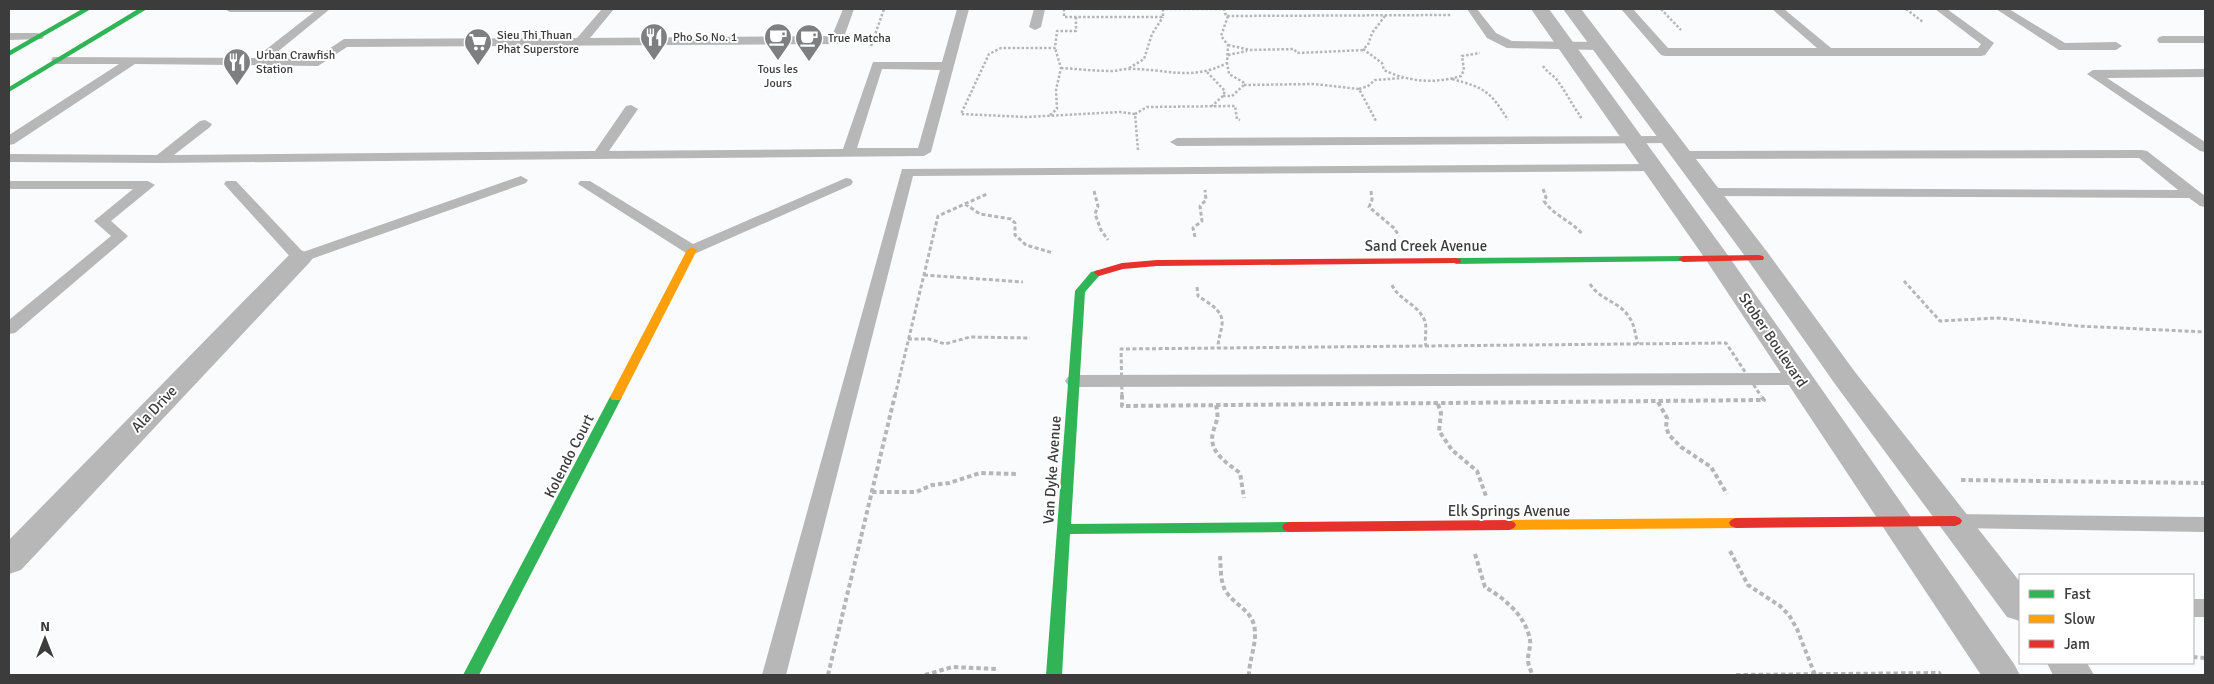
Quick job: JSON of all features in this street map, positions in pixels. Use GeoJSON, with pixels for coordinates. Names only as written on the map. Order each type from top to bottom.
{"type":"FeatureCollection","features":[{"type":"Feature","properties":{"kind":"street"},"geometry":{"type":"LineString","coordinates":[[9,54],[87,9]]}},
{"type":"Feature","properties":{"kind":"street"},"geometry":{"type":"LineString","coordinates":[[9,90],[143,9]]}},
{"type":"Feature","properties":{"kind":"street","name":"Stober Boulevard"},"geometry":{"type":"LineString","coordinates":[[1540,9],[1718,259],[2001,675]]}},
{"type":"Feature","properties":{"kind":"street"},"geometry":{"type":"LineString","coordinates":[[1572,9],[1759,258],[1846,378],[2019,605]]}},
{"type":"Feature","properties":{"kind":"street","name":"Kolendo Court"},"geometry":{"type":"LineString","coordinates":[[472,675],[692,250]]}},
{"type":"Feature","properties":{"kind":"street","name":"Ala Drive"},"geometry":{"type":"LineString","coordinates":[[9,561],[300,258]]}},
{"type":"Feature","properties":{"kind":"street","name":"Sand Creek Avenue"},"geometry":{"type":"LineString","coordinates":[[1095,274],[1122,266],[1157,263],[1759,258]]}},
{"type":"Feature","properties":{"kind":"street","name":"Van Dyke Avenue"},"geometry":{"type":"LineString","coordinates":[[1054,675],[1062,529],[1080,291],[1095,274]]}},
{"type":"Feature","properties":{"kind":"street","name":"Elk Springs Avenue"},"geometry":{"type":"LineString","coordinates":[[1062,529],[1955,521]]}},
{"type":"Feature","properties":{"kind":"street"},"geometry":{"type":"LineString","coordinates":[[2066,664],[2075,675]]}},
{"type":"Feature","properties":{"kind":"lane"},"geometry":{"type":"LineString","coordinates":[[230,9],[324,9]]}},
{"type":"Feature","properties":{"kind":"lane"},"geometry":{"type":"LineString","coordinates":[[257,62],[324,9]]}},
{"type":"Feature","properties":{"kind":"lane"},"geometry":{"type":"LineString","coordinates":[[581,41],[608,9]]}},
{"type":"Feature","properties":{"kind":"lane"},"geometry":{"type":"LineString","coordinates":[[58,60],[318,62],[344,43],[837,40],[848,9]]}},
{"type":"Feature","properties":{"kind":"lane"},"geometry":{"type":"LineString","coordinates":[[9,158],[160,159],[924,152],[963,9]]}},
{"type":"Feature","properties":{"kind":"lane"},"geometry":{"type":"LineString","coordinates":[[1035,27],[1039,9]]}},
{"type":"Feature","properties":{"kind":"lane"},"geometry":{"type":"LineString","coordinates":[[1472,9],[1491,38],[1498,42],[1511,45],[1598,46]]}},
{"type":"Feature","properties":{"kind":"lane"},"geometry":{"type":"LineString","coordinates":[[1627,9],[1665,52],[1981,52],[1988,43],[1940,9]]}},
{"type":"Feature","properties":{"kind":"lane"},"geometry":{"type":"LineString","coordinates":[[1777,9],[1828,52]]}},
{"type":"Feature","properties":{"kind":"lane"},"geometry":{"type":"LineString","coordinates":[[2002,9],[2063,47],[2116,46]]}},
{"type":"Feature","properties":{"kind":"lane"},"geometry":{"type":"LineString","coordinates":[[9,38],[38,37]]}},
{"type":"Feature","properties":{"kind":"lane"},"geometry":{"type":"LineString","coordinates":[[2163,40],[2205,40]]}},
{"type":"Feature","properties":{"kind":"lane"},"geometry":{"type":"LineString","coordinates":[[9,141],[132,61]]}},
{"type":"Feature","properties":{"kind":"lane"},"geometry":{"type":"LineString","coordinates":[[849,152],[877,65],[948,66]]}},
{"type":"Feature","properties":{"kind":"lane"},"geometry":{"type":"LineString","coordinates":[[2205,73],[2093,74],[2205,148]]}},
{"type":"Feature","properties":{"kind":"lane"},"geometry":{"type":"LineString","coordinates":[[600,154],[631,110]]}},
{"type":"Feature","properties":{"kind":"lane"},"geometry":{"type":"LineString","coordinates":[[160,159],[205,124]]}},
{"type":"Feature","properties":{"kind":"lane"},"geometry":{"type":"LineString","coordinates":[[1177,142],[1634,141],[1675,148],[1748,154],[2142,154],[2205,203]]}},
{"type":"Feature","properties":{"kind":"lane"},"geometry":{"type":"LineString","coordinates":[[774,675],[907,172],[1655,168]]}},
{"type":"Feature","properties":{"kind":"lane"},"geometry":{"type":"LineString","coordinates":[[231,184],[300,258],[521,180]]}},
{"type":"Feature","properties":{"kind":"lane"},"geometry":{"type":"LineString","coordinates":[[585,184],[692,250],[846,182]]}},
{"type":"Feature","properties":{"kind":"lane"},"geometry":{"type":"LineString","coordinates":[[9,185],[148,185],[102,221],[120,236],[9,329]]}},
{"type":"Feature","properties":{"kind":"lane"},"geometry":{"type":"LineString","coordinates":[[1709,192],[2193,194]]}},
{"type":"Feature","properties":{"kind":"lane"},"geometry":{"type":"LineString","coordinates":[[1074,381],[1800,379]]}},
{"type":"Feature","properties":{"kind":"lane"},"geometry":{"type":"LineString","coordinates":[[1955,521],[2205,525]]}},
{"type":"Feature","properties":{"kind":"path"},"geometry":{"type":"LineString","coordinates":[[1064,9],[1064,17],[1163,17]]}},
{"type":"Feature","properties":{"kind":"path"},"geometry":{"type":"LineString","coordinates":[[1061,68],[1116,71],[1139,66],[1144,61],[1151,35],[1163,17],[1163,9],[1224,9],[1226,16],[1228,16]]}},
{"type":"Feature","properties":{"kind":"path"},"geometry":{"type":"LineString","coordinates":[[1661,9],[1684,33]]}},
{"type":"Feature","properties":{"kind":"path"},"geometry":{"type":"LineString","coordinates":[[1228,16],[1451,15]]}},
{"type":"Feature","properties":{"kind":"path"},"geometry":{"type":"LineString","coordinates":[[1228,16],[1221,36],[1228,44],[1250,50]]}},
{"type":"Feature","properties":{"kind":"path"},"geometry":{"type":"LineString","coordinates":[[1365,50],[1368,45],[1368,37],[1385,16]]}},
{"type":"Feature","properties":{"kind":"path"},"geometry":{"type":"LineString","coordinates":[[1050,115],[1057,109],[1056,90],[1061,68],[1054,48],[1056,31],[1076,31],[1076,17]]}},
{"type":"Feature","properties":{"kind":"path"},"geometry":{"type":"LineString","coordinates":[[1228,44],[1227,63],[1230,74],[1244,85]]}},
{"type":"Feature","properties":{"kind":"path"},"geometry":{"type":"LineString","coordinates":[[1054,48],[1001,48],[989,54],[961,114],[1004,117],[1120,112],[1135,114]]}},
{"type":"Feature","properties":{"kind":"path"},"geometry":{"type":"LineString","coordinates":[[1228,55],[1250,50],[1294,49],[1297,53],[1365,50],[1382,63],[1384,70],[1404,78],[1421,81],[1452,79],[1461,76],[1464,70],[1462,56],[1478,53],[1484,54]]}},
{"type":"Feature","properties":{"kind":"path"},"geometry":{"type":"LineString","coordinates":[[1128,69],[1143,72],[1207,72],[1220,68],[1227,63]]}},
{"type":"Feature","properties":{"kind":"path"},"geometry":{"type":"LineString","coordinates":[[1542,63],[1549,74],[1556,78],[1570,103],[1581,117],[1575,120]]}},
{"type":"Feature","properties":{"kind":"path"},"geometry":{"type":"LineString","coordinates":[[1207,72],[1225,91],[1223,96],[1212,106]]}},
{"type":"Feature","properties":{"kind":"path"},"geometry":{"type":"LineString","coordinates":[[1223,96],[1232,96],[1244,85],[1314,84],[1359,89],[1368,86],[1375,80],[1404,78]]}},
{"type":"Feature","properties":{"kind":"path"},"geometry":{"type":"LineString","coordinates":[[1452,79],[1484,87],[1491,93],[1509,122],[1501,122]]}},
{"type":"Feature","properties":{"kind":"path"},"geometry":{"type":"LineString","coordinates":[[1359,89],[1377,124],[1367,124]]}},
{"type":"Feature","properties":{"kind":"path"},"geometry":{"type":"LineString","coordinates":[[1541,187],[1546,197],[1544,202],[1548,208],[1572,222],[1587,242]]}},
{"type":"Feature","properties":{"kind":"path"},"geometry":{"type":"LineString","coordinates":[[1370,188],[1372,200],[1369,207],[1384,221],[1397,228],[1402,244]]}},
{"type":"Feature","properties":{"kind":"path"},"geometry":{"type":"LineString","coordinates":[[1196,246],[1194,228],[1202,221],[1200,206],[1206,200],[1205,189]]}},
{"type":"Feature","properties":{"kind":"path"},"geometry":{"type":"LineString","coordinates":[[1094,190],[1098,206],[1095,214],[1101,230],[1108,240]]}},
{"type":"Feature","properties":{"kind":"path"},"geometry":{"type":"LineString","coordinates":[[965,204],[980,214],[1011,219],[1015,223],[1014,232],[1016,238],[1021,242],[1053,253]]}},
{"type":"Feature","properties":{"kind":"path"},"geometry":{"type":"LineString","coordinates":[[924,275],[1023,282]]}},
{"type":"Feature","properties":{"kind":"path"},"geometry":{"type":"LineString","coordinates":[[1389,277],[1397,297],[1417,309],[1423,316],[1427,325],[1424,337],[1426,346]]}},
{"type":"Feature","properties":{"kind":"path"},"geometry":{"type":"LineString","coordinates":[[1197,278],[1198,296],[1213,305],[1220,313],[1223,323],[1217,338],[1218,348]]}},
{"type":"Feature","properties":{"kind":"path"},"geometry":{"type":"LineString","coordinates":[[1904,281],[1940,321],[1997,318],[2078,326],[2205,332]]}},
{"type":"Feature","properties":{"kind":"path"},"geometry":{"type":"LineString","coordinates":[[1590,283],[1599,297],[1627,314],[1632,321],[1638,344]]}},
{"type":"Feature","properties":{"kind":"path"},"geometry":{"type":"LineString","coordinates":[[908,339],[929,339],[945,344],[970,337],[1030,338]]}},
{"type":"Feature","properties":{"kind":"path"},"geometry":{"type":"LineString","coordinates":[[1122,381],[1122,349],[1726,343],[1751,380]]}},
{"type":"Feature","properties":{"kind":"path"},"geometry":{"type":"LineString","coordinates":[[1658,401],[1665,412],[1667,432],[1685,451],[1710,466],[1727,494]]}},
{"type":"Feature","properties":{"kind":"path"},"geometry":{"type":"LineString","coordinates":[[1438,403],[1442,414],[1439,431],[1452,450],[1477,471],[1487,497]]}},
{"type":"Feature","properties":{"kind":"path"},"geometry":{"type":"LineString","coordinates":[[1216,405],[1218,419],[1213,434],[1213,444],[1217,455],[1240,474],[1244,500]]}},
{"type":"Feature","properties":{"kind":"path"},"geometry":{"type":"LineString","coordinates":[[872,492],[916,492],[932,485],[949,483],[980,473],[1017,474]]}},
{"type":"Feature","properties":{"kind":"path"},"geometry":{"type":"LineString","coordinates":[[1961,480],[2205,483]]}},
{"type":"Feature","properties":{"kind":"path"},"geometry":{"type":"LineString","coordinates":[[1730,551],[1751,587],[1771,598],[1788,614],[1799,631],[1806,658],[1815,675]]}},
{"type":"Feature","properties":{"kind":"path"},"geometry":{"type":"LineString","coordinates":[[1475,553],[1485,587],[1502,597],[1515,610],[1528,630],[1530,641],[1528,660],[1532,675]]}},
{"type":"Feature","properties":{"kind":"path"},"geometry":{"type":"LineString","coordinates":[[1220,556],[1222,581],[1226,592],[1242,606],[1252,619],[1255,634],[1254,648],[1248,664],[1250,675]]}},
{"type":"Feature","properties":{"kind":"path"},"geometry":{"type":"LineString","coordinates":[[925,675],[952,667],[997,669]]}},
{"type":"Feature","properties":{"kind":"path"},"geometry":{"type":"LineString","coordinates":[[1736,675],[1938,673],[1940,675]]}},
{"type":"Feature","properties":{"kind":"traffic: fast"},"geometry":{"type":"LineString","coordinates":[[9,54],[87,9]]}},
{"type":"Feature","properties":{"kind":"traffic: fast"},"geometry":{"type":"LineString","coordinates":[[9,90],[143,9]]}},
{"type":"Feature","properties":{"kind":"traffic: fast"},"geometry":{"type":"LineString","coordinates":[[1456,261],[1683,259]]}},
{"type":"Feature","properties":{"kind":"traffic: fast"},"geometry":{"type":"LineString","coordinates":[[1054,675],[1080,291],[1095,274],[1099,273]]}},
{"type":"Feature","properties":{"kind":"traffic: fast"},"geometry":{"type":"LineString","coordinates":[[471,675],[616,397]]}},
{"type":"Feature","properties":{"kind":"traffic: fast"},"geometry":{"type":"LineString","coordinates":[[1063,529],[1289,527]]}},
{"type":"Feature","properties":{"kind":"traffic: slow"},"geometry":{"type":"LineString","coordinates":[[616,397],[692,250]]}},
{"type":"Feature","properties":{"kind":"traffic: slow"},"geometry":{"type":"LineString","coordinates":[[1509,525],[1736,523]]}},
{"type":"Feature","properties":{"kind":"traffic: jam"},"geometry":{"type":"LineString","coordinates":[[1683,259],[1759,258]]}},
{"type":"Feature","properties":{"kind":"traffic: jam"},"geometry":{"type":"LineString","coordinates":[[1099,273],[1122,266],[1157,263],[1456,261]]}},
{"type":"Feature","properties":{"kind":"traffic: jam"},"geometry":{"type":"LineString","coordinates":[[1736,523],[1955,521]]}},
{"type":"Feature","properties":{"kind":"traffic: jam"},"geometry":{"type":"LineString","coordinates":[[1289,527],[1509,525]]}},
{"type":"Feature","properties":{"kind":"place","name":"Pho So No. 1"},"geometry":{"type":"Point","coordinates":[654,61]}},
{"type":"Feature","properties":{"kind":"place","name":"Tous les Jours"},"geometry":{"type":"Point","coordinates":[778,61]}},
{"type":"Feature","properties":{"kind":"place","name":"True Matcha"},"geometry":{"type":"Point","coordinates":[809,62]}},
{"type":"Feature","properties":{"kind":"place","name":"Sieu Thi Thuan Phat Superstore"},"geometry":{"type":"Point","coordinates":[478,66]}},
{"type":"Feature","properties":{"kind":"place","name":"Urban Crawfish Station"},"geometry":{"type":"Point","coordinates":[237,86]}}]}
